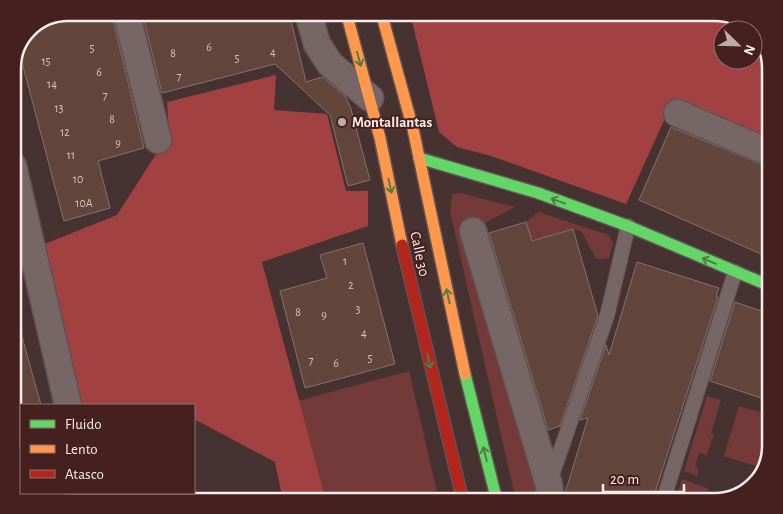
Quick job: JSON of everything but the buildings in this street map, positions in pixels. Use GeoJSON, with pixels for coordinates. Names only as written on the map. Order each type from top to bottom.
{"type":"FeatureCollection","features":[{"type":"Feature","properties":{"kind":"main road","name":"Calle 30"},"geometry":{"type":"LineString","coordinates":[[349,21],[370,98],[461,493]]}},
{"type":"Feature","properties":{"kind":"main road","name":"Calle 30"},"geometry":{"type":"LineString","coordinates":[[383,21],[419,158],[467,384],[495,493]]}},
{"type":"Feature","properties":{"kind":"main road"},"geometry":{"type":"LineString","coordinates":[[419,158],[538,193],[628,226],[762,283]]}},
{"type":"Feature","properties":{"kind":"street"},"geometry":{"type":"LineString","coordinates":[[128,21],[158,140]]}},
{"type":"Feature","properties":{"kind":"street"},"geometry":{"type":"LineString","coordinates":[[311,21],[317,44],[330,64],[370,98]]}},
{"type":"Feature","properties":{"kind":"street"},"geometry":{"type":"LineString","coordinates":[[677,113],[762,149]]}},
{"type":"Feature","properties":{"kind":"street"},"geometry":{"type":"LineString","coordinates":[[21,203],[68,404]]}},
{"type":"Feature","properties":{"kind":"street"},"geometry":{"type":"LineString","coordinates":[[473,231],[550,493]]}},
{"type":"Feature","properties":{"kind":"lane"},"geometry":{"type":"LineString","coordinates":[[550,493],[607,316],[628,226]]}},
{"type":"Feature","properties":{"kind":"lane"},"geometry":{"type":"LineString","coordinates":[[666,493],[735,272]]}},
{"type":"Feature","properties":{"kind":"shaded area"},"geometry":{"type":"Polygon","coordinates":[[[412,21],[713,21],[713,70],[762,70],[762,140],[673,101],[626,204],[491,156],[457,147],[439,132],[412,21]]]}},
{"type":"Feature","properties":{"kind":"shaded area"},"geometry":{"type":"Polygon","coordinates":[[[276,75],[274,110],[327,114],[346,191],[368,191],[368,226],[262,262],[324,493],[281,493],[275,462],[195,420],[195,404],[76,404],[42,245],[117,215],[169,134],[167,102],[276,75]]]}},
{"type":"Feature","properties":{"kind":"shaded area"},"geometry":{"type":"Polygon","coordinates":[[[461,193],[515,207],[487,222],[463,228],[539,493],[514,493],[450,211],[452,194],[461,193]]]}},
{"type":"Feature","properties":{"kind":"shaded area"},"geometry":{"type":"Polygon","coordinates":[[[538,212],[609,235],[613,243],[609,258],[596,259],[582,232],[573,229],[532,241],[526,222],[538,212]]]}},
{"type":"Feature","properties":{"kind":"shaded area"},"geometry":{"type":"Polygon","coordinates":[[[409,371],[437,493],[324,493],[298,401],[409,371]]]}},
{"type":"Feature","properties":{"kind":"shaded area"},"geometry":{"type":"Polygon","coordinates":[[[707,396],[721,400],[711,433],[714,434],[707,455],[699,453],[695,467],[699,469],[697,476],[684,471],[707,396]]]}},
{"type":"Feature","properties":{"kind":"shaded area"},"geometry":{"type":"Polygon","coordinates":[[[739,406],[762,413],[762,446],[757,467],[724,456],[739,406]]]}},
{"type":"Feature","properties":{"kind":"shaded area"},"geometry":{"type":"Polygon","coordinates":[[[682,479],[707,488],[709,493],[678,493],[682,479]]]}},
{"type":"Feature","properties":{"kind":"traffic: fast"},"geometry":{"type":"LineString","coordinates":[[419,158],[538,193],[628,226],[762,283]]}},
{"type":"Feature","properties":{"kind":"traffic: fast"},"geometry":{"type":"LineString","coordinates":[[465,374],[495,493]]}},
{"type":"Feature","properties":{"kind":"traffic: slow"},"geometry":{"type":"LineString","coordinates":[[348,21],[380,138],[402,245]]}},
{"type":"Feature","properties":{"kind":"traffic: slow"},"geometry":{"type":"LineString","coordinates":[[383,21],[413,129],[465,374]]}},
{"type":"Feature","properties":{"kind":"traffic: jam"},"geometry":{"type":"LineString","coordinates":[[402,245],[461,493]]}},
{"type":"Feature","properties":{"kind":"place","name":"Montallantas"},"geometry":{"type":"Point","coordinates":[342,122]}}]}
